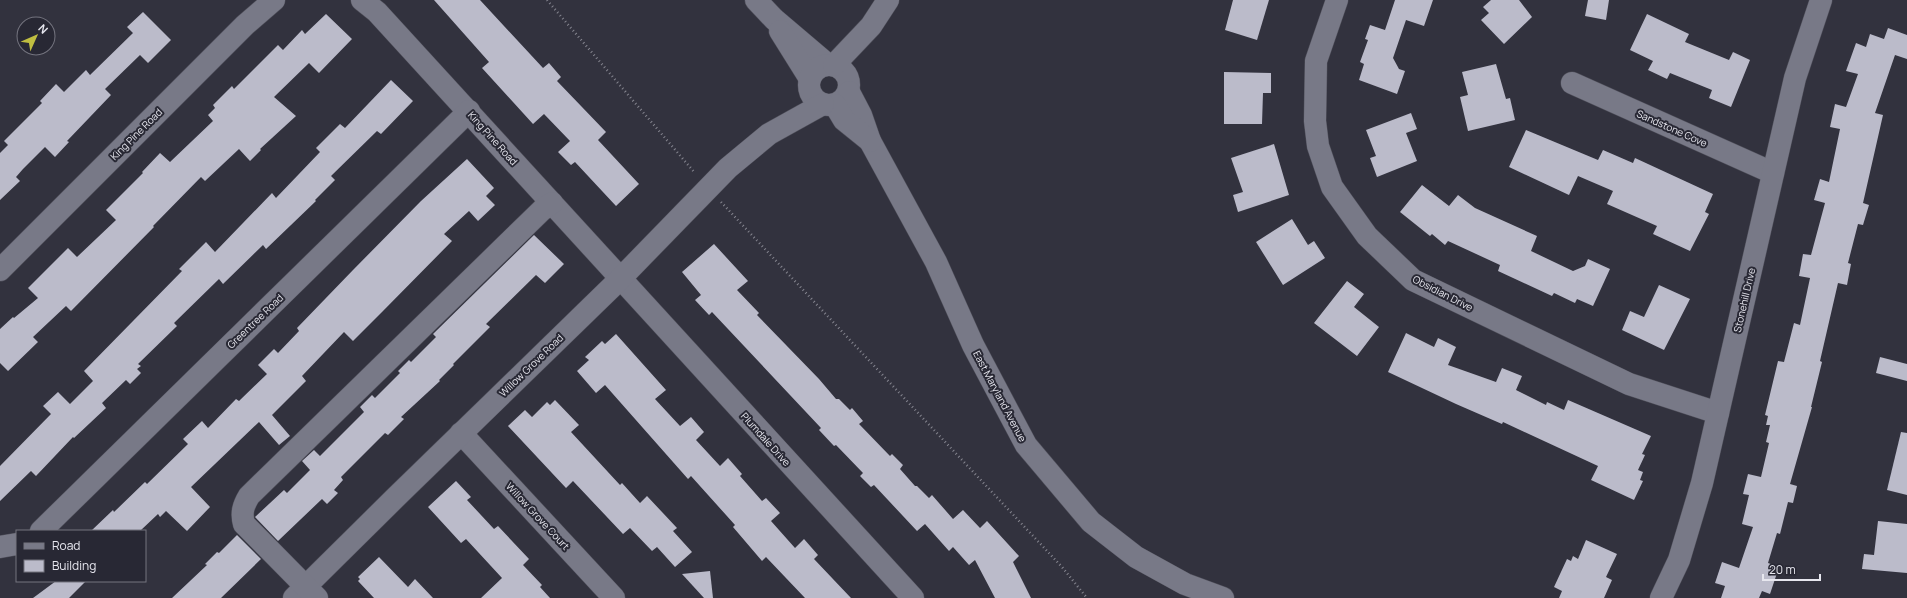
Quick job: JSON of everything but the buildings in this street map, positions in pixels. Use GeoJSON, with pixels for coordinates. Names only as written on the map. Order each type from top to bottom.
{"type":"FeatureCollection","features":[{"type":"Feature","properties":{"kind":"street","name":"King Pine Road"},"geometry":{"type":"LineString","coordinates":[[0,270],[240,31],[274,0]]}},
{"type":"Feature","properties":{"kind":"street","name":"King Pine Road"},"geometry":{"type":"LineString","coordinates":[[362,0],[377,12],[469,111],[620,279]]}},
{"type":"Feature","properties":{"kind":"street","name":"East Maryland Avenue"},"geometry":{"type":"LineString","coordinates":[[756,0],[774,19],[831,65],[844,71],[839,95],[844,120],[870,142],[936,262],[973,345],[1026,445],[1091,522],[1102,531],[1136,557],[1185,584],[1223,598]]}},
{"type":"Feature","properties":{"kind":"street"},"geometry":{"type":"LineString","coordinates":[[839,95],[871,26],[888,0]]}},
{"type":"Feature","properties":{"kind":"street","name":"Obsidian Drive"},"geometry":{"type":"LineString","coordinates":[[1338,0],[1316,61],[1315,121],[1318,146],[1332,187],[1368,236],[1414,280],[1629,384],[1718,413]]}},
{"type":"Feature","properties":{"kind":"street","name":"Stonehill Drive"},"geometry":{"type":"LineString","coordinates":[[1661,598],[1679,560],[1702,483],[1795,78],[1821,0]]}},
{"type":"Feature","properties":{"kind":"street","name":"East Maryland Avenue"},"geometry":{"type":"LineString","coordinates":[[774,19],[809,82],[813,97],[839,95]]}},
{"type":"Feature","properties":{"kind":"street"},"geometry":{"type":"LineString","coordinates":[[809,82],[816,69],[831,65],[871,26]]}},
{"type":"Feature","properties":{"kind":"street","name":"Willow Grove Road"},"geometry":{"type":"LineString","coordinates":[[769,134],[809,82]]}},
{"type":"Feature","properties":{"kind":"street","name":"Sandstone Cove"},"geometry":{"type":"LineString","coordinates":[[1572,82],[1773,173]]}},
{"type":"Feature","properties":{"kind":"street","name":"Willow Grove Road"},"geometry":{"type":"LineString","coordinates":[[306,594],[461,433],[620,279],[728,168],[769,134],[839,95]]}},
{"type":"Feature","properties":{"kind":"street","name":"Greentree Road"},"geometry":{"type":"LineString","coordinates":[[42,530],[469,111]]}},
{"type":"Feature","properties":{"kind":"street"},"geometry":{"type":"LineString","coordinates":[[306,594],[244,524],[242,516],[243,510],[249,496],[464,284],[542,210],[552,203]]}},
{"type":"Feature","properties":{"kind":"street","name":"Plumdale Drive"},"geometry":{"type":"LineString","coordinates":[[620,279],[913,598]]}},
{"type":"Feature","properties":{"kind":"street","name":"Willow Grove Court"},"geometry":{"type":"LineString","coordinates":[[461,433],[614,598]]}},
{"type":"Feature","properties":{"kind":"street"},"geometry":{"type":"LineString","coordinates":[[0,547],[16,544]]}},
{"type":"Feature","properties":{"kind":"path"},"geometry":{"type":"LineString","coordinates":[[547,0],[708,188],[1062,567],[1087,598]]}}]}
